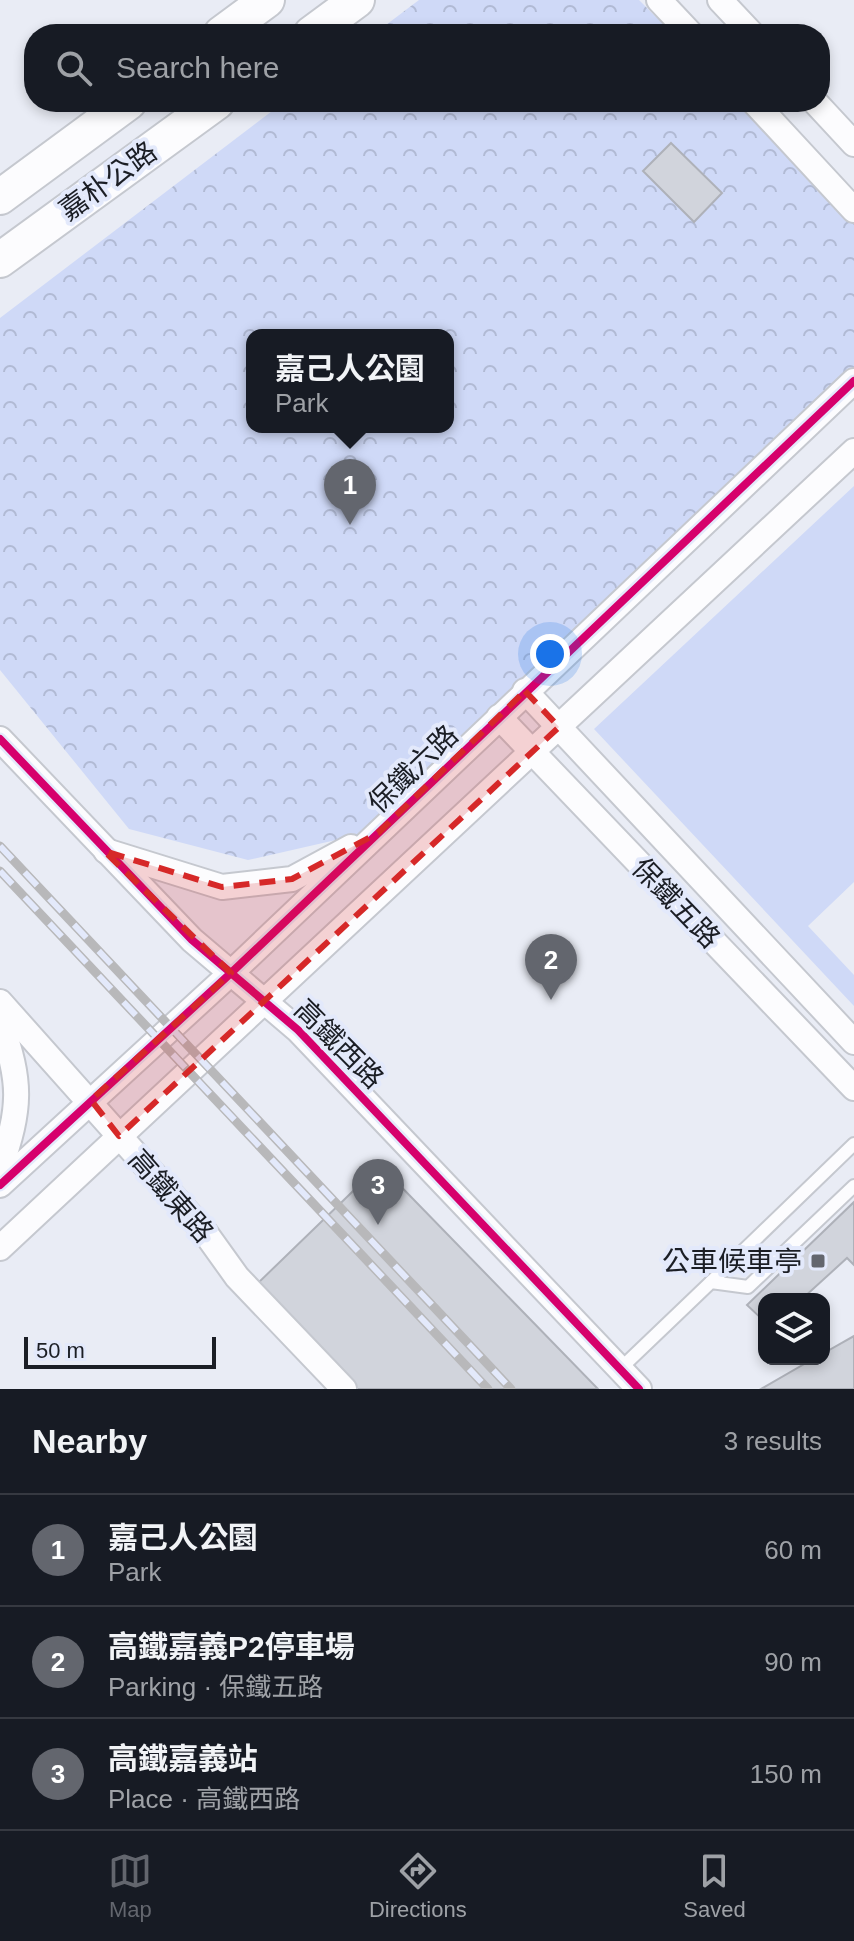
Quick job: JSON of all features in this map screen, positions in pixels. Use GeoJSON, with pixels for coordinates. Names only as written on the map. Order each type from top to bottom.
{"type":"FeatureCollection","features":[{"type":"Feature","properties":{"kind":"main road"},"geometry":{"type":"LineString","coordinates":[[235,24],[267,0]]}},
{"type":"Feature","properties":{"kind":"main road"},"geometry":{"type":"LineString","coordinates":[[325,24],[357,0]]}},
{"type":"Feature","properties":{"kind":"main road","name":"嘉朴公路"},"geometry":{"type":"LineString","coordinates":[[0,197],[115,112]]}},
{"type":"Feature","properties":{"kind":"main road","name":"嘉朴公路"},"geometry":{"type":"LineString","coordinates":[[0,260],[203,112]]}},
{"type":"Feature","properties":{"kind":"street"},"geometry":{"type":"LineString","coordinates":[[659,0],[682,24]]}},
{"type":"Feature","properties":{"kind":"street"},"geometry":{"type":"LineString","coordinates":[[720,0],[743,24]]}},
{"type":"Feature","properties":{"kind":"street"},"geometry":{"type":"LineString","coordinates":[[763,112],[854,210]]}},
{"type":"Feature","properties":{"kind":"street"},"geometry":{"type":"LineString","coordinates":[[824,112],[854,144]]}},
{"type":"Feature","properties":{"kind":"street","name":"保鐵六路"},"geometry":{"type":"LineString","coordinates":[[0,1185],[231,973],[854,381]]}},
{"type":"Feature","properties":{"kind":"street"},"geometry":{"type":"LineString","coordinates":[[0,1248],[267,1003],[854,451]]}},
{"type":"Feature","properties":{"kind":"street","name":"保鐵五路"},"geometry":{"type":"LineString","coordinates":[[525,691],[854,1042]]}},
{"type":"Feature","properties":{"kind":"street","name":"保鐵五路"},"geometry":{"type":"LineString","coordinates":[[499,717],[854,1088]]}},
{"type":"Feature","properties":{"kind":"street","name":"高鐵西路"},"geometry":{"type":"LineString","coordinates":[[0,739],[192,940],[298,1030],[639,1389]]}},
{"type":"Feature","properties":{"kind":"street"},"geometry":{"type":"LineString","coordinates":[[104,851],[222,887],[292,879],[378,833]]}},
{"type":"Feature","properties":{"kind":"street","name":"高鐵東路"},"geometry":{"type":"LineString","coordinates":[[0,1002],[91,1100],[204,1231],[237,1277],[344,1389]]}},
{"type":"Feature","properties":{"kind":"street"},"geometry":{"type":"LineString","coordinates":[[0,1021],[18,1083],[17,1116],[0,1169]]}},
{"type":"Feature","properties":{"kind":"lane"},"geometry":{"type":"LineString","coordinates":[[619,1370],[854,1144]]}},
{"type":"Feature","properties":{"kind":"lane"},"geometry":{"type":"LineString","coordinates":[[711,1282],[748,1287],[854,1186]]}},
{"type":"Feature","properties":{"kind":"highlighted area"},"geometry":{"type":"Polygon","coordinates":[[[525,691],[559,727],[119,1136],[91,1100],[231,973],[104,851],[222,887],[292,879],[378,833],[525,691]]]}},
{"type":"Feature","properties":{"kind":"green space"},"geometry":{"type":"Polygon","coordinates":[[[419,0],[639,0],[663,24],[387,24],[419,0]]]}},
{"type":"Feature","properties":{"kind":"green space"},"geometry":{"type":"Polygon","coordinates":[[[271,112],[750,112],[854,216],[854,381],[371,832],[248,860],[129,829],[0,670],[0,318],[271,112]]]}},
{"type":"Feature","properties":{"kind":"green space"},"geometry":{"type":"Polygon","coordinates":[[[854,486],[854,882],[808,926],[854,975],[854,1006],[594,729],[854,486]]]}},
{"type":"Feature","properties":{"kind":"building"},"geometry":{"type":"Polygon","coordinates":[[[671,143],[722,193],[694,222],[643,171],[671,143]]]}},
{"type":"Feature","properties":{"kind":"building"},"geometry":{"type":"Polygon","coordinates":[[[380,1165],[598,1389],[355,1389],[256,1285],[380,1165]]]}},
{"type":"Feature","properties":{"kind":"building","name":"公車候車亭"},"geometry":{"type":"Polygon","coordinates":[[[854,1202],[854,1265],[847,1258],[809,1293],[759,1293],[854,1202]]]}},
{"type":"Feature","properties":{"kind":"building","name":"公車候車亭"},"geometry":{"type":"Polygon","coordinates":[[[758,1294],[758,1315],[747,1305],[758,1294]]]}},
{"type":"Feature","properties":{"kind":"building"},"geometry":{"type":"Polygon","coordinates":[[[854,1336],[854,1389],[761,1389],[803,1365],[830,1365],[830,1350],[854,1336]]]}},
{"type":"Feature","properties":{"kind":"railway"},"geometry":{"type":"LineString","coordinates":[[0,846],[511,1389]]}},
{"type":"Feature","properties":{"kind":"railway"},"geometry":{"type":"LineString","coordinates":[[0,871],[488,1389]]}},
{"type":"Feature","properties":{"kind":"cycle path"},"geometry":{"type":"LineString","coordinates":[[0,1185],[231,973],[854,381]]}},
{"type":"Feature","properties":{"kind":"cycle path"},"geometry":{"type":"LineString","coordinates":[[0,739],[192,940],[298,1030],[639,1389]]}},
{"type":"Feature","properties":{"kind":"place","name":"嘉己人公園"},"geometry":{"type":"Point","coordinates":[350,525]}},
{"type":"Feature","properties":{"kind":"place","name":"高鐵嘉義P2停車場"},"geometry":{"type":"Point","coordinates":[551,1000]}},
{"type":"Feature","properties":{"kind":"place","name":"高鐵嘉義站"},"geometry":{"type":"Point","coordinates":[378,1225]}},
{"type":"Feature","properties":{"kind":"place","name":"公車候車亭"},"geometry":{"type":"Point","coordinates":[818,1261]}}]}
